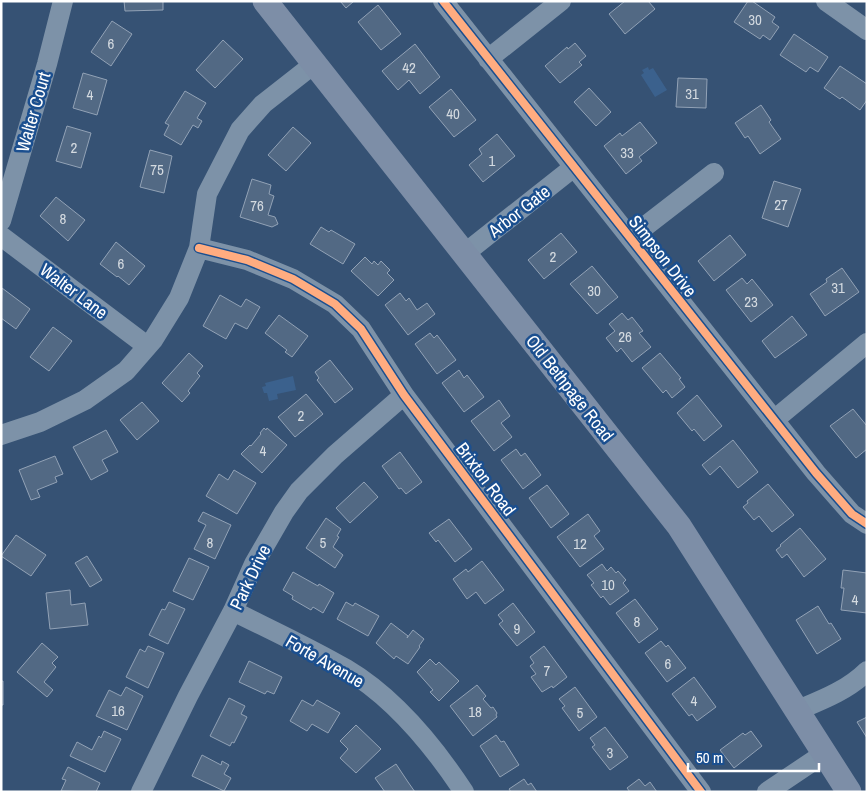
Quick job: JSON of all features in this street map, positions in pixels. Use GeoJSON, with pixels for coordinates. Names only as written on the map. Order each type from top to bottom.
{"type":"FeatureCollection","features":[{"type":"Feature","properties":{"kind":"main road","name":"Old Bethpage Road"},"geometry":{"type":"LineString","coordinates":[[265,1],[679,526],[849,792]]}},
{"type":"Feature","properties":{"kind":"street","name":"Walter Court"},"geometry":{"type":"LineString","coordinates":[[1,221],[47,64],[63,1]]}},
{"type":"Feature","properties":{"kind":"street","name":"Simpson Drive"},"geometry":{"type":"LineString","coordinates":[[443,1],[774,420],[852,514],[867,524]]}},
{"type":"Feature","properties":{"kind":"street"},"geometry":{"type":"LineString","coordinates":[[488,59],[561,1]]}},
{"type":"Feature","properties":{"kind":"street"},"geometry":{"type":"LineString","coordinates":[[826,1],[867,30]]}},
{"type":"Feature","properties":{"kind":"street"},"geometry":{"type":"LineString","coordinates":[[1,435],[40,422],[85,400],[126,371],[153,340],[179,298],[200,248],[208,194],[240,130],[264,104],[314,64]]}},
{"type":"Feature","properties":{"kind":"street","name":"Arbor Gate"},"geometry":{"type":"LineString","coordinates":[[464,254],[574,167]]}},
{"type":"Feature","properties":{"kind":"street"},"geometry":{"type":"LineString","coordinates":[[630,238],[714,173]]}},
{"type":"Feature","properties":{"kind":"street","name":"Walter Lane"},"geometry":{"type":"LineString","coordinates":[[1,236],[147,346]]}},
{"type":"Feature","properties":{"kind":"street","name":"Brixton Road"},"geometry":{"type":"LineString","coordinates":[[200,248],[247,260],[293,279],[334,304],[360,329],[404,395],[702,792]]}},
{"type":"Feature","properties":{"kind":"street"},"geometry":{"type":"LineString","coordinates":[[774,420],[867,343]]}},
{"type":"Feature","properties":{"kind":"street","name":"Park Drive"},"geometry":{"type":"LineString","coordinates":[[141,792],[188,696],[234,611],[254,564],[284,512],[300,491],[335,455],[404,395]]}},
{"type":"Feature","properties":{"kind":"street","name":"Forte Avenue"},"geometry":{"type":"LineString","coordinates":[[234,611],[346,669],[376,690],[406,717],[452,773],[464,792]]}},
{"type":"Feature","properties":{"kind":"street"},"geometry":{"type":"LineString","coordinates":[[798,710],[829,698],[860,678],[867,671]]}},
{"type":"Feature","properties":{"kind":"street"},"geometry":{"type":"LineString","coordinates":[[768,792],[825,753]]}},
{"type":"Feature","properties":{"kind":"water"},"geometry":{"type":"Polygon","coordinates":[[[648,67],[649,70],[653,68],[667,90],[655,97],[641,75],[644,73],[642,70],[648,67]]]}},
{"type":"Feature","properties":{"kind":"water"},"geometry":{"type":"Polygon","coordinates":[[[293,376],[296,390],[277,394],[278,399],[269,401],[267,393],[264,393],[262,387],[266,386],[265,383],[293,376]]]}},
{"type":"Feature","properties":{"kind":"building"},"geometry":{"type":"Polygon","coordinates":[[[124,1],[163,1],[163,10],[125,11],[124,1]]]}},
{"type":"Feature","properties":{"kind":"building"},"geometry":{"type":"Polygon","coordinates":[[[340,1],[354,1],[346,8],[340,1]]]}},
{"type":"Feature","properties":{"kind":"building"},"geometry":{"type":"Polygon","coordinates":[[[625,1],[648,1],[655,9],[625,34],[609,14],[625,1]]]}},
{"type":"Feature","properties":{"kind":"building"},"geometry":{"type":"Polygon","coordinates":[[[748,1],[752,1],[775,17],[772,22],[779,27],[770,40],[763,35],[760,39],[734,22],[748,1]]]}},
{"type":"Feature","properties":{"kind":"building"},"geometry":{"type":"Polygon","coordinates":[[[378,5],[401,34],[381,50],[358,22],[378,5]]]}},
{"type":"Feature","properties":{"kind":"building"},"geometry":{"type":"Polygon","coordinates":[[[112,21],[132,34],[111,66],[91,52],[112,21]]]}},
{"type":"Feature","properties":{"kind":"building"},"geometry":{"type":"Polygon","coordinates":[[[794,34],[828,57],[818,72],[810,67],[806,72],[780,55],[794,34]]]}},
{"type":"Feature","properties":{"kind":"building"},"geometry":{"type":"Polygon","coordinates":[[[223,40],[243,59],[215,88],[196,70],[223,40]]]}},
{"type":"Feature","properties":{"kind":"building"},"geometry":{"type":"Polygon","coordinates":[[[575,43],[586,56],[579,62],[582,65],[560,83],[545,66],[567,47],[568,49],[575,43]]]}},
{"type":"Feature","properties":{"kind":"building"},"geometry":{"type":"Polygon","coordinates":[[[415,44],[440,77],[420,94],[409,80],[398,90],[382,71],[415,44]]]}},
{"type":"Feature","properties":{"kind":"building"},"geometry":{"type":"Polygon","coordinates":[[[840,66],[867,84],[867,100],[860,110],[842,97],[840,99],[824,88],[840,66]]]}},
{"type":"Feature","properties":{"kind":"building"},"geometry":{"type":"Polygon","coordinates":[[[83,73],[107,80],[97,115],[73,108],[83,73]]]}},
{"type":"Feature","properties":{"kind":"building"},"geometry":{"type":"Polygon","coordinates":[[[678,78],[707,79],[706,108],[676,107],[678,78]]]}},
{"type":"Feature","properties":{"kind":"building"},"geometry":{"type":"Polygon","coordinates":[[[589,88],[611,112],[596,126],[574,102],[589,88]]]}},
{"type":"Feature","properties":{"kind":"building"},"geometry":{"type":"Polygon","coordinates":[[[451,89],[476,120],[454,137],[429,107],[451,89]]]}},
{"type":"Feature","properties":{"kind":"building"},"geometry":{"type":"Polygon","coordinates":[[[185,91],[206,103],[197,118],[202,121],[198,128],[193,125],[181,145],[164,135],[169,125],[165,123],[185,91]]]}},
{"type":"Feature","properties":{"kind":"building"},"geometry":{"type":"Polygon","coordinates":[[[761,105],[771,120],[769,122],[781,139],[760,154],[748,136],[745,138],[735,123],[761,105]]]}},
{"type":"Feature","properties":{"kind":"building"},"geometry":{"type":"Polygon","coordinates":[[[640,122],[657,143],[639,157],[642,161],[626,174],[604,146],[620,133],[622,136],[640,122]]]}},
{"type":"Feature","properties":{"kind":"building"},"geometry":{"type":"Polygon","coordinates":[[[67,126],[91,133],[81,168],[56,161],[67,126]]]}},
{"type":"Feature","properties":{"kind":"building"},"geometry":{"type":"Polygon","coordinates":[[[293,127],[311,143],[286,171],[268,155],[293,127]]]}},
{"type":"Feature","properties":{"kind":"building"},"geometry":{"type":"Polygon","coordinates":[[[497,134],[515,156],[483,182],[469,165],[482,154],[479,149],[497,134]]]}},
{"type":"Feature","properties":{"kind":"building"},"geometry":{"type":"Polygon","coordinates":[[[150,150],[172,156],[164,193],[140,187],[150,150]]]}},
{"type":"Feature","properties":{"kind":"building"},"geometry":{"type":"Polygon","coordinates":[[[252,179],[271,185],[269,194],[274,196],[268,215],[275,217],[278,224],[272,227],[240,217],[252,179]]]}},
{"type":"Feature","properties":{"kind":"building"},"geometry":{"type":"Polygon","coordinates":[[[774,181],[801,189],[788,227],[762,218],[774,181]]]}},
{"type":"Feature","properties":{"kind":"building"},"geometry":{"type":"Polygon","coordinates":[[[56,197],[85,220],[68,241],[40,216],[56,197]]]}},
{"type":"Feature","properties":{"kind":"building"},"geometry":{"type":"Polygon","coordinates":[[[321,227],[329,232],[331,230],[355,244],[343,264],[310,244],[321,227]]]}},
{"type":"Feature","properties":{"kind":"building"},"geometry":{"type":"Polygon","coordinates":[[[561,233],[577,252],[544,279],[528,260],[561,233]]]}},
{"type":"Feature","properties":{"kind":"building"},"geometry":{"type":"Polygon","coordinates":[[[730,235],[746,255],[714,281],[698,261],[730,235]]]}},
{"type":"Feature","properties":{"kind":"building"},"geometry":{"type":"Polygon","coordinates":[[[116,242],[145,266],[129,285],[100,264],[116,242]]]}},
{"type":"Feature","properties":{"kind":"building"},"geometry":{"type":"Polygon","coordinates":[[[365,257],[372,264],[374,261],[378,265],[381,261],[390,270],[387,273],[394,280],[378,296],[351,271],[365,257]]]}},
{"type":"Feature","properties":{"kind":"building"},"geometry":{"type":"Polygon","coordinates":[[[592,266],[618,297],[597,314],[570,284],[592,266]]]}},
{"type":"Feature","properties":{"kind":"building"},"geometry":{"type":"Polygon","coordinates":[[[842,268],[859,292],[825,316],[810,294],[827,282],[826,279],[842,268]]]}},
{"type":"Feature","properties":{"kind":"building"},"geometry":{"type":"Polygon","coordinates":[[[742,278],[747,284],[752,279],[773,305],[751,322],[726,290],[742,278]]]}},
{"type":"Feature","properties":{"kind":"building"},"geometry":{"type":"Polygon","coordinates":[[[2,288],[30,309],[16,329],[1,318],[2,288]]]}},
{"type":"Feature","properties":{"kind":"building"},"geometry":{"type":"Polygon","coordinates":[[[400,293],[406,301],[409,298],[417,310],[427,303],[435,314],[408,335],[385,305],[400,293]]]}},
{"type":"Feature","properties":{"kind":"building"},"geometry":{"type":"Polygon","coordinates":[[[220,295],[241,307],[246,299],[260,307],[247,329],[235,323],[226,339],[203,326],[220,295]]]}},
{"type":"Feature","properties":{"kind":"building"},"geometry":{"type":"Polygon","coordinates":[[[622,313],[628,320],[632,317],[643,331],[639,333],[651,347],[632,362],[621,348],[617,352],[606,338],[615,331],[609,324],[622,313]]]}},
{"type":"Feature","properties":{"kind":"building"},"geometry":{"type":"Polygon","coordinates":[[[279,315],[308,336],[292,357],[285,352],[287,350],[265,333],[279,315]]]}},
{"type":"Feature","properties":{"kind":"building"},"geometry":{"type":"Polygon","coordinates":[[[792,316],[807,335],[775,358],[762,341],[792,316]]]}},
{"type":"Feature","properties":{"kind":"building"},"geometry":{"type":"Polygon","coordinates":[[[53,327],[72,341],[49,371],[30,357],[53,327]]]}},
{"type":"Feature","properties":{"kind":"building"},"geometry":{"type":"Polygon","coordinates":[[[430,333],[434,338],[437,335],[456,360],[437,374],[415,344],[430,333]]]}},
{"type":"Feature","properties":{"kind":"building"},"geometry":{"type":"Polygon","coordinates":[[[189,353],[203,366],[197,373],[200,376],[182,402],[162,383],[189,353]]]}},
{"type":"Feature","properties":{"kind":"building"},"geometry":{"type":"Polygon","coordinates":[[[660,353],[681,378],[679,379],[685,387],[672,398],[666,390],[663,393],[642,368],[660,353]]]}},
{"type":"Feature","properties":{"kind":"building"},"geometry":{"type":"Polygon","coordinates":[[[330,360],[353,389],[335,403],[317,380],[319,378],[315,372],[330,360]]]}},
{"type":"Feature","properties":{"kind":"building"},"geometry":{"type":"Polygon","coordinates":[[[459,370],[464,378],[467,375],[484,397],[464,412],[442,383],[459,370]]]}},
{"type":"Feature","properties":{"kind":"building"},"geometry":{"type":"Polygon","coordinates":[[[306,394],[323,414],[295,437],[278,417],[306,394]]]}},
{"type":"Feature","properties":{"kind":"building"},"geometry":{"type":"Polygon","coordinates":[[[697,395],[722,426],[704,441],[694,429],[692,431],[677,413],[697,395]]]}},
{"type":"Feature","properties":{"kind":"building"},"geometry":{"type":"Polygon","coordinates":[[[499,400],[510,416],[501,423],[512,437],[494,451],[471,421],[499,400]]]}},
{"type":"Feature","properties":{"kind":"building"},"geometry":{"type":"Polygon","coordinates":[[[142,402],[159,421],[137,440],[120,420],[142,402]]]}},
{"type":"Feature","properties":{"kind":"building"},"geometry":{"type":"Polygon","coordinates":[[[853,409],[867,426],[867,449],[856,458],[830,426],[853,409]]]}},
{"type":"Feature","properties":{"kind":"building"},"geometry":{"type":"Polygon","coordinates":[[[264,428],[266,430],[267,428],[287,445],[262,473],[241,454],[251,446],[264,428]]]}},
{"type":"Feature","properties":{"kind":"building"},"geometry":{"type":"Polygon","coordinates":[[[106,430],[118,452],[102,460],[108,471],[91,480],[73,447],[106,430]]]}},
{"type":"Feature","properties":{"kind":"building"},"geometry":{"type":"Polygon","coordinates":[[[733,440],[758,472],[738,488],[720,466],[710,475],[702,465],[733,440]]]}},
{"type":"Feature","properties":{"kind":"building"},"geometry":{"type":"Polygon","coordinates":[[[516,449],[521,456],[525,453],[541,475],[523,489],[501,460],[516,449]]]}},
{"type":"Feature","properties":{"kind":"building"},"geometry":{"type":"Polygon","coordinates":[[[400,452],[422,482],[406,494],[401,488],[399,489],[382,466],[400,452]]]}},
{"type":"Feature","properties":{"kind":"building"},"geometry":{"type":"Polygon","coordinates":[[[55,456],[63,474],[55,477],[57,482],[37,490],[40,497],[31,500],[19,470],[55,456]]]}},
{"type":"Feature","properties":{"kind":"building"},"geometry":{"type":"Polygon","coordinates":[[[234,470],[256,483],[237,514],[206,496],[219,474],[228,480],[234,470]]]}},
{"type":"Feature","properties":{"kind":"building"},"geometry":{"type":"Polygon","coordinates":[[[364,482],[378,497],[350,523],[336,508],[364,482]]]}},
{"type":"Feature","properties":{"kind":"building"},"geometry":{"type":"Polygon","coordinates":[[[768,484],[794,515],[772,532],[759,516],[754,520],[743,507],[748,503],[747,501],[768,484]]]}},
{"type":"Feature","properties":{"kind":"building"},"geometry":{"type":"Polygon","coordinates":[[[547,485],[569,514],[551,528],[529,498],[547,485]]]}},
{"type":"Feature","properties":{"kind":"building"},"geometry":{"type":"Polygon","coordinates":[[[203,512],[231,525],[215,559],[194,549],[206,525],[198,521],[203,512]]]}},
{"type":"Feature","properties":{"kind":"building"},"geometry":{"type":"Polygon","coordinates":[[[588,514],[600,531],[594,536],[604,549],[580,567],[557,537],[588,514]]]}},
{"type":"Feature","properties":{"kind":"building"},"geometry":{"type":"Polygon","coordinates":[[[326,518],[341,529],[333,547],[343,555],[335,568],[306,548],[326,518]]]}},
{"type":"Feature","properties":{"kind":"building"},"geometry":{"type":"Polygon","coordinates":[[[449,519],[472,549],[455,562],[438,540],[436,542],[429,533],[449,519]]]}},
{"type":"Feature","properties":{"kind":"building"},"geometry":{"type":"Polygon","coordinates":[[[800,528],[826,559],[804,577],[787,554],[782,558],[776,550],[800,528]]]}},
{"type":"Feature","properties":{"kind":"building"},"geometry":{"type":"Polygon","coordinates":[[[16,535],[46,555],[31,576],[1,556],[16,535]]]}},
{"type":"Feature","properties":{"kind":"building"},"geometry":{"type":"Polygon","coordinates":[[[87,556],[102,580],[90,587],[75,563],[87,556]]]}},
{"type":"Feature","properties":{"kind":"building"},"geometry":{"type":"Polygon","coordinates":[[[189,558],[209,567],[193,600],[173,591],[189,558]]]}},
{"type":"Feature","properties":{"kind":"building"},"geometry":{"type":"Polygon","coordinates":[[[482,561],[504,590],[485,604],[476,592],[467,599],[453,579],[466,569],[468,572],[482,561]]]}},
{"type":"Feature","properties":{"kind":"building"},"geometry":{"type":"Polygon","coordinates":[[[602,564],[607,571],[611,567],[616,573],[618,571],[626,580],[623,583],[629,591],[610,605],[603,596],[601,598],[591,585],[594,583],[587,575],[602,564]]]}},
{"type":"Feature","properties":{"kind":"building"},"geometry":{"type":"Polygon","coordinates":[[[843,570],[867,573],[867,613],[841,610],[844,588],[841,588],[843,570]]]}},
{"type":"Feature","properties":{"kind":"building"},"geometry":{"type":"Polygon","coordinates":[[[293,572],[334,593],[323,613],[313,607],[311,610],[292,599],[293,596],[283,590],[293,572]]]}},
{"type":"Feature","properties":{"kind":"building"},"geometry":{"type":"Polygon","coordinates":[[[70,590],[71,605],[85,603],[88,625],[50,629],[46,593],[70,590]]]}},
{"type":"Feature","properties":{"kind":"building"},"geometry":{"type":"Polygon","coordinates":[[[635,599],[658,629],[639,643],[616,613],[635,599]]]}},
{"type":"Feature","properties":{"kind":"building"},"geometry":{"type":"Polygon","coordinates":[[[169,602],[185,609],[168,644],[149,635],[162,609],[165,610],[169,602]]]}},
{"type":"Feature","properties":{"kind":"building"},"geometry":{"type":"Polygon","coordinates":[[[346,602],[353,606],[355,603],[379,616],[368,636],[337,619],[346,602]]]}},
{"type":"Feature","properties":{"kind":"building"},"geometry":{"type":"Polygon","coordinates":[[[513,603],[535,632],[517,646],[499,624],[503,621],[498,615],[513,603]]]}},
{"type":"Feature","properties":{"kind":"building"},"geometry":{"type":"Polygon","coordinates":[[[818,606],[841,639],[817,654],[796,620],[818,606]]]}},
{"type":"Feature","properties":{"kind":"building"},"geometry":{"type":"Polygon","coordinates":[[[391,623],[408,636],[407,638],[413,630],[424,639],[408,664],[396,656],[394,659],[376,643],[391,623]]]}},
{"type":"Feature","properties":{"kind":"building"},"geometry":{"type":"Polygon","coordinates":[[[661,641],[666,647],[668,645],[686,668],[667,682],[645,653],[661,641]]]}},
{"type":"Feature","properties":{"kind":"building"},"geometry":{"type":"Polygon","coordinates":[[[42,643],[58,657],[52,663],[56,667],[44,682],[53,690],[47,697],[17,672],[42,643]]]}},
{"type":"Feature","properties":{"kind":"building"},"geometry":{"type":"Polygon","coordinates":[[[148,646],[164,653],[148,688],[126,677],[140,649],[145,652],[148,646]]]}},
{"type":"Feature","properties":{"kind":"building"},"geometry":{"type":"Polygon","coordinates":[[[544,646],[567,677],[553,688],[552,686],[542,692],[531,677],[536,674],[530,666],[534,663],[530,657],[544,646]]]}},
{"type":"Feature","properties":{"kind":"building"},"geometry":{"type":"Polygon","coordinates":[[[430,659],[436,665],[439,662],[459,681],[439,701],[430,692],[433,690],[417,672],[430,659]]]}},
{"type":"Feature","properties":{"kind":"building"},"geometry":{"type":"Polygon","coordinates":[[[249,661],[282,677],[274,694],[267,691],[265,694],[239,682],[249,661]]]}},
{"type":"Feature","properties":{"kind":"building"},"geometry":{"type":"Polygon","coordinates":[[[694,677],[716,707],[697,721],[692,714],[689,716],[672,694],[694,677]]]}},
{"type":"Feature","properties":{"kind":"building"},"geometry":{"type":"Polygon","coordinates":[[[1,681],[3,681],[3,705],[1,705],[1,681]]]}},
{"type":"Feature","properties":{"kind":"building"},"geometry":{"type":"Polygon","coordinates":[[[477,685],[486,696],[483,699],[491,708],[493,707],[497,717],[473,736],[450,706],[477,685]]]}},
{"type":"Feature","properties":{"kind":"building"},"geometry":{"type":"Polygon","coordinates":[[[126,687],[143,696],[127,730],[96,716],[109,690],[121,696],[126,687]]]}},
{"type":"Feature","properties":{"kind":"building"},"geometry":{"type":"Polygon","coordinates":[[[575,687],[597,717],[579,731],[562,708],[565,706],[559,699],[575,687]]]}},
{"type":"Feature","properties":{"kind":"building"},"geometry":{"type":"Polygon","coordinates":[[[229,698],[245,706],[241,714],[247,717],[234,743],[232,742],[230,746],[210,736],[229,698]]]}},
{"type":"Feature","properties":{"kind":"building"},"geometry":{"type":"Polygon","coordinates":[[[302,700],[313,706],[317,700],[340,713],[328,733],[312,724],[307,731],[290,721],[302,700]]]}},
{"type":"Feature","properties":{"kind":"building"},"geometry":{"type":"Polygon","coordinates":[[[867,717],[867,738],[857,722],[867,717]]]}},
{"type":"Feature","properties":{"kind":"building"},"geometry":{"type":"Polygon","coordinates":[[[356,725],[381,749],[356,773],[340,758],[348,749],[340,741],[356,725]]]}},
{"type":"Feature","properties":{"kind":"building"},"geometry":{"type":"Polygon","coordinates":[[[605,727],[628,757],[610,770],[592,747],[595,745],[590,738],[605,727]]]}},
{"type":"Feature","properties":{"kind":"building"},"geometry":{"type":"Polygon","coordinates":[[[104,731],[121,739],[105,772],[70,756],[77,742],[92,750],[99,736],[101,738],[104,731]]]}},
{"type":"Feature","properties":{"kind":"building"},"geometry":{"type":"Polygon","coordinates":[[[751,731],[762,746],[734,768],[720,750],[743,733],[745,735],[751,731]]]}},
{"type":"Feature","properties":{"kind":"building"},"geometry":{"type":"Polygon","coordinates":[[[496,735],[501,742],[504,741],[519,765],[500,777],[480,746],[496,735]]]}},
{"type":"Feature","properties":{"kind":"building"},"geometry":{"type":"Polygon","coordinates":[[[202,755],[221,765],[222,761],[229,765],[224,774],[231,778],[224,791],[192,776],[202,755]]]}},
{"type":"Feature","properties":{"kind":"building"},"geometry":{"type":"Polygon","coordinates":[[[396,764],[415,792],[385,792],[375,778],[396,764]]]}},
{"type":"Feature","properties":{"kind":"building"},"geometry":{"type":"Polygon","coordinates":[[[68,767],[100,783],[96,792],[61,791],[66,780],[62,779],[68,767]]]}},
{"type":"Feature","properties":{"kind":"building"},"geometry":{"type":"Polygon","coordinates":[[[524,779],[528,785],[531,783],[537,792],[511,792],[509,789],[524,779]]]}},
{"type":"Feature","properties":{"kind":"building"},"geometry":{"type":"Polygon","coordinates":[[[639,779],[645,786],[650,782],[657,792],[630,792],[627,788],[639,779]]]}},
{"type":"Feature","properties":{"kind":"cycle path"},"geometry":{"type":"LineString","coordinates":[[443,1],[816,473],[852,514],[867,524]]}},
{"type":"Feature","properties":{"kind":"cycle path"},"geometry":{"type":"LineString","coordinates":[[199,248],[247,260],[293,279],[335,304],[361,329],[404,395],[701,792]]}}]}
